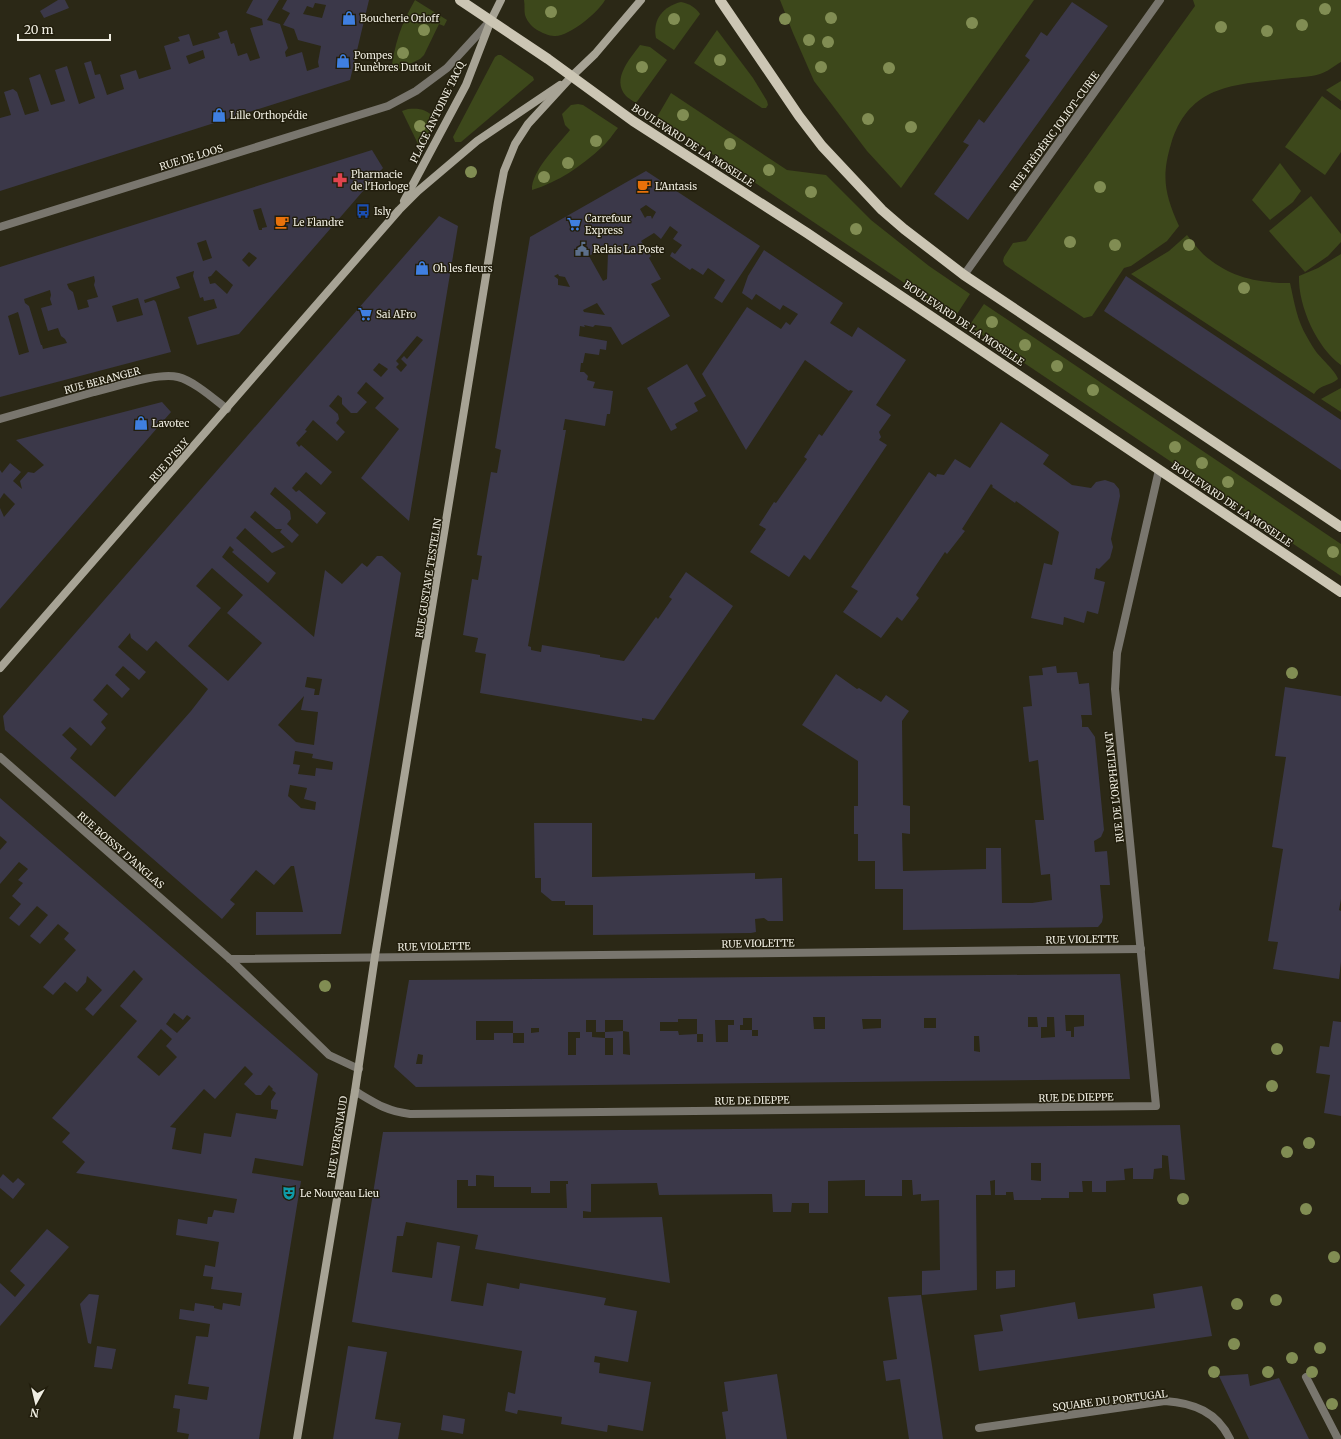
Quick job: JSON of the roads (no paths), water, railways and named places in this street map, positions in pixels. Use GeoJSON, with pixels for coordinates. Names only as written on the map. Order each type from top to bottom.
{"type":"FeatureCollection","features":[{"type":"Feature","properties":{"kind":"main road"},"geometry":{"type":"LineString","coordinates":[[460,0],[572,76]]}},
{"type":"Feature","properties":{"kind":"main road"},"geometry":{"type":"LineString","coordinates":[[720,0],[799,116],[822,146],[882,210],[920,242],[964,275],[1341,527]]}},
{"type":"Feature","properties":{"kind":"main road","name":"BOULEVARD DE LA MOSELLE"},"geometry":{"type":"LineString","coordinates":[[572,76],[633,121],[820,242],[1341,592]]}},
{"type":"Feature","properties":{"kind":"street"},"geometry":{"type":"LineString","coordinates":[[490,20],[500,0]]}},
{"type":"Feature","properties":{"kind":"street"},"geometry":{"type":"LineString","coordinates":[[399,210],[418,191],[478,140],[572,76],[595,54],[641,0]]}},
{"type":"Feature","properties":{"kind":"street","name":"RUE FRÉDÉRIC JOLIOT-CURIE"},"geometry":{"type":"LineString","coordinates":[[964,275],[1160,0]]}},
{"type":"Feature","properties":{"kind":"street","name":"PLACE ANTOINE TACQ"},"geometry":{"type":"LineString","coordinates":[[388,106],[416,91],[447,68],[490,20]]}},
{"type":"Feature","properties":{"kind":"street","name":"PLACE ANTOINE TACQ"},"geometry":{"type":"LineString","coordinates":[[399,210],[466,85],[490,20]]}},
{"type":"Feature","properties":{"kind":"street","name":"RUE GUSTAVE TESTELIN"},"geometry":{"type":"LineString","coordinates":[[375,956],[504,171],[515,144],[528,124],[572,76]]}},
{"type":"Feature","properties":{"kind":"street","name":"RUE DE LOOS"},"geometry":{"type":"LineString","coordinates":[[0,227],[388,106]]}},
{"type":"Feature","properties":{"kind":"street","name":"RUE D'ISLY"},"geometry":{"type":"LineString","coordinates":[[0,668],[399,210]]}},
{"type":"Feature","properties":{"kind":"street","name":"RUE BERANGER"},"geometry":{"type":"LineString","coordinates":[[0,418],[139,380],[164,377],[178,377],[193,384],[209,394],[227,409]]}},
{"type":"Feature","properties":{"kind":"street","name":"RUE DE L'ORPHELINAT"},"geometry":{"type":"LineString","coordinates":[[1156,1106],[1115,689],[1115,670],[1117,653],[1159,470]]}},
{"type":"Feature","properties":{"kind":"street","name":"RUE BOISSY D'ANGLAS"},"geometry":{"type":"LineString","coordinates":[[0,757],[230,959],[329,1055],[358,1069]]}},
{"type":"Feature","properties":{"kind":"street","name":"RUE VIOLETTE"},"geometry":{"type":"LineString","coordinates":[[375,956],[1141,948]]}},
{"type":"Feature","properties":{"kind":"street"},"geometry":{"type":"LineString","coordinates":[[230,959],[375,956]]}},
{"type":"Feature","properties":{"kind":"street","name":"RUE VERGNIAUD"},"geometry":{"type":"LineString","coordinates":[[297,1439],[355,1090],[375,956]]}},
{"type":"Feature","properties":{"kind":"street","name":"RUE DE DIEPPE"},"geometry":{"type":"LineString","coordinates":[[355,1090],[385,1109],[398,1113],[410,1114],[1156,1106]]}},
{"type":"Feature","properties":{"kind":"street"},"geometry":{"type":"LineString","coordinates":[[1306,1377],[1338,1439]]}},
{"type":"Feature","properties":{"kind":"street","name":"SQUARE DU PORTUGAL"},"geometry":{"type":"LineString","coordinates":[[979,1428],[1165,1401],[1179,1402],[1195,1406],[1208,1413],[1220,1424],[1230,1439]]}},
{"type":"Feature","properties":{"kind":"place","name":"Boucherie Orloff"},"geometry":{"type":"Point","coordinates":[349,18]}},
{"type":"Feature","properties":{"kind":"place","name":"Pompes Funèbres Dutoit"},"geometry":{"type":"Point","coordinates":[343,61]}},
{"type":"Feature","properties":{"kind":"place","name":"Lille Orthopédie"},"geometry":{"type":"Point","coordinates":[219,115]}},
{"type":"Feature","properties":{"kind":"place","name":"Pharmacie de l'Horloge"},"geometry":{"type":"Point","coordinates":[340,180]}},
{"type":"Feature","properties":{"kind":"place","name":"L'Antasis"},"geometry":{"type":"Point","coordinates":[644,186]}},
{"type":"Feature","properties":{"kind":"place","name":"Isly"},"geometry":{"type":"Point","coordinates":[363,211]}},
{"type":"Feature","properties":{"kind":"place","name":"Le Flandre"},"geometry":{"type":"Point","coordinates":[282,222]}},
{"type":"Feature","properties":{"kind":"place","name":"Carrefour Express"},"geometry":{"type":"Point","coordinates":[574,224]}},
{"type":"Feature","properties":{"kind":"place","name":"Relais La Poste"},"geometry":{"type":"Point","coordinates":[582,249]}},
{"type":"Feature","properties":{"kind":"place","name":"Oh les fleurs"},"geometry":{"type":"Point","coordinates":[422,268]}},
{"type":"Feature","properties":{"kind":"place","name":"Sai AFro"},"geometry":{"type":"Point","coordinates":[365,314]}},
{"type":"Feature","properties":{"kind":"place","name":"Lavotec"},"geometry":{"type":"Point","coordinates":[141,423]}},
{"type":"Feature","properties":{"kind":"place","name":"Le Nouveau Lieu"},"geometry":{"type":"Point","coordinates":[289,1193]}}]}
